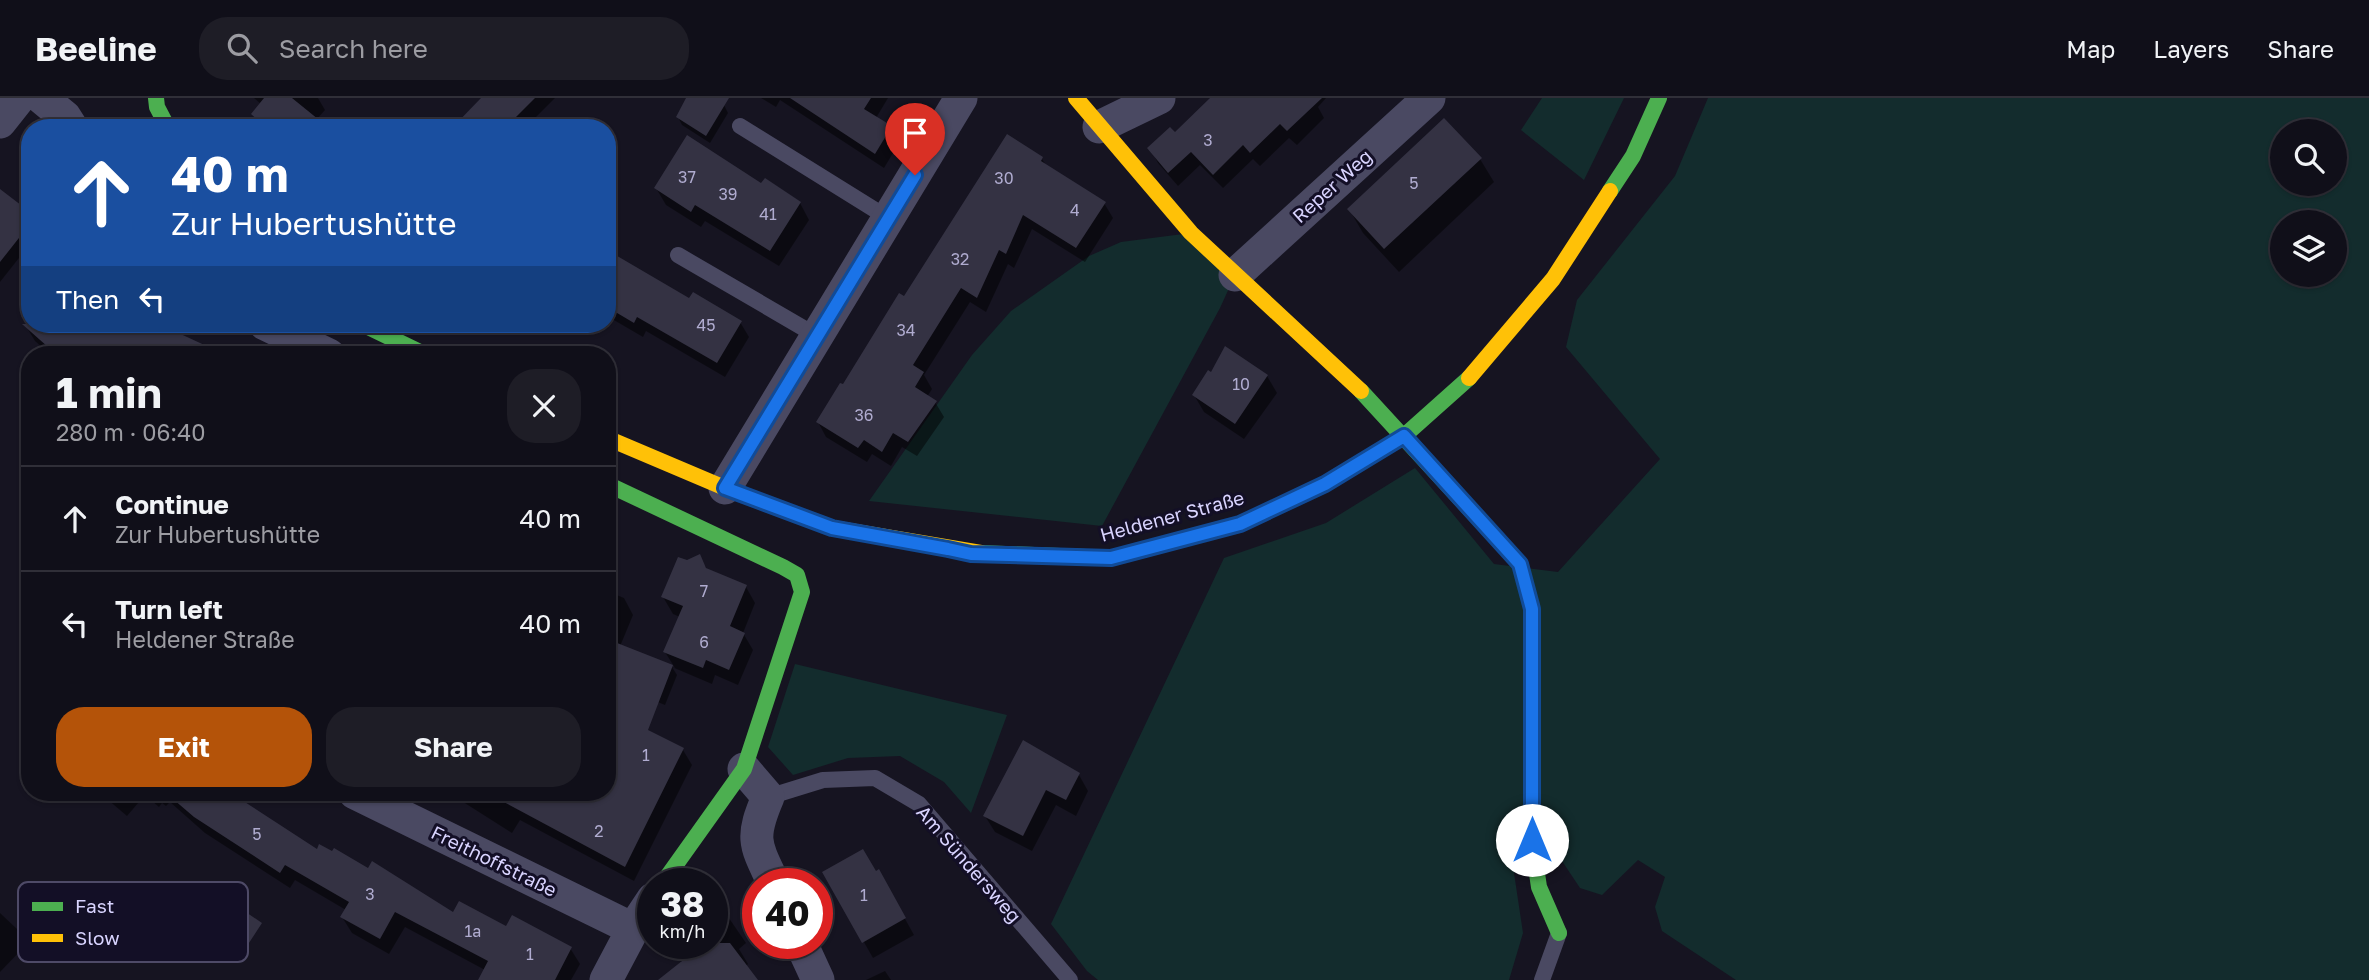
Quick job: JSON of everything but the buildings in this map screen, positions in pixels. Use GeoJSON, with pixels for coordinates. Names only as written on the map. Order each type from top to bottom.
{"type":"FeatureCollection","features":[{"type":"Feature","properties":{"kind":"street"},"geometry":{"type":"LineString","coordinates":[[0,122],[19,98]]}},
{"type":"Feature","properties":{"kind":"street"},"geometry":{"type":"LineString","coordinates":[[42,98],[66,119]]}},
{"type":"Feature","properties":{"kind":"street"},"geometry":{"type":"LineString","coordinates":[[156,98],[163,119]]}},
{"type":"Feature","properties":{"kind":"street"},"geometry":{"type":"LineString","coordinates":[[1076,98],[1191,233],[1371,400],[1520,564],[1532,609],[1532,840],[1539,887],[1559,933]]}},
{"type":"Feature","properties":{"kind":"street"},"geometry":{"type":"LineString","coordinates":[[1100,127],[1159,98]]}},
{"type":"Feature","properties":{"kind":"street","name":"Reper Weg"},"geometry":{"type":"LineString","coordinates":[[1235,275],[1429,98]]}},
{"type":"Feature","properties":{"kind":"street","name":"Heldener Straße"},"geometry":{"type":"LineString","coordinates":[[616,442],[725,488],[832,528],[958,551],[1111,558],[1240,524],[1325,484],[1404,436],[1466,382],[1553,279],[1633,156],[1659,98]]}},
{"type":"Feature","properties":{"kind":"street"},"geometry":{"type":"LineString","coordinates":[[725,488],[888,218],[951,102]]}},
{"type":"Feature","properties":{"kind":"street"},"geometry":{"type":"LineString","coordinates":[[284,333],[310,346]]}},
{"type":"Feature","properties":{"kind":"street"},"geometry":{"type":"LineString","coordinates":[[381,333],[407,346]]}},
{"type":"Feature","properties":{"kind":"street"},"geometry":{"type":"LineString","coordinates":[[616,488],[797,575],[802,592],[744,769],[673,868]]}},
{"type":"Feature","properties":{"kind":"street"},"geometry":{"type":"LineString","coordinates":[[744,769],[768,797],[759,819],[756,846],[766,868]]}},
{"type":"Feature","properties":{"kind":"street","name":"Freithoffstraße"},"geometry":{"type":"LineString","coordinates":[[371,801],[633,929]]}},
{"type":"Feature","properties":{"kind":"street"},"geometry":{"type":"LineString","coordinates":[[606,980],[637,923]]}},
{"type":"Feature","properties":{"kind":"street"},"geometry":{"type":"LineString","coordinates":[[808,959],[818,980]]}},
{"type":"Feature","properties":{"kind":"lane"},"geometry":{"type":"LineString","coordinates":[[740,126],[888,218]]}},
{"type":"Feature","properties":{"kind":"lane"},"geometry":{"type":"LineString","coordinates":[[678,256],[817,336]]}},
{"type":"Feature","properties":{"kind":"lane","name":"Am Sündersweg"},"geometry":{"type":"LineString","coordinates":[[768,797],[823,780],[875,778],[919,804],[1070,980]]}},
{"type":"Feature","properties":{"kind":"lane"},"geometry":{"type":"LineString","coordinates":[[1542,980],[1559,933]]}},
{"type":"Feature","properties":{"kind":"green space"},"geometry":{"type":"Polygon","coordinates":[[[1542,98],[1624,98],[1584,180],[1521,130],[1542,98]]]}},
{"type":"Feature","properties":{"kind":"green space"},"geometry":{"type":"Polygon","coordinates":[[[1708,98],[2369,98],[2369,980],[1736,980],[1662,931],[1655,907],[1665,877],[1638,860],[1602,895],[1580,888],[1556,852],[1514,873],[1523,933],[1509,980],[1098,980],[1087,971],[1051,924],[1224,558],[1326,523],[1415,468],[1494,564],[1558,572],[1660,459],[1566,347],[1577,300],[1675,176],[1708,98]]]}},
{"type":"Feature","properties":{"kind":"green space"},"geometry":{"type":"Polygon","coordinates":[[[1191,233],[1235,275],[1220,308],[1102,526],[869,501],[972,355],[1011,311],[1089,256],[1121,242],[1191,233]]]}},
{"type":"Feature","properties":{"kind":"green space"},"geometry":{"type":"Polygon","coordinates":[[[795,664],[1007,715],[971,813],[944,782],[900,756],[848,758],[793,775],[768,747],[795,664]]]}},
{"type":"Feature","properties":{"kind":"traffic: fast"},"geometry":{"type":"LineString","coordinates":[[156,98],[163,119]]}},
{"type":"Feature","properties":{"kind":"traffic: fast"},"geometry":{"type":"LineString","coordinates":[[1610,191],[1633,156],[1659,98]]}},
{"type":"Feature","properties":{"kind":"traffic: fast"},"geometry":{"type":"LineString","coordinates":[[381,333],[407,346]]}},
{"type":"Feature","properties":{"kind":"traffic: fast"},"geometry":{"type":"LineString","coordinates":[[981,553],[1111,558],[1240,524],[1325,484],[1404,436],[1469,378]]}},
{"type":"Feature","properties":{"kind":"traffic: fast"},"geometry":{"type":"LineString","coordinates":[[1361,391],[1520,564],[1532,609],[1532,840],[1539,887],[1559,933]]}},
{"type":"Feature","properties":{"kind":"traffic: fast"},"geometry":{"type":"LineString","coordinates":[[616,488],[783,567],[797,575],[802,592],[744,769],[673,868]]}},
{"type":"Feature","properties":{"kind":"traffic: slow"},"geometry":{"type":"LineString","coordinates":[[1076,98],[1191,233],[1361,391]]}},
{"type":"Feature","properties":{"kind":"traffic: slow"},"geometry":{"type":"LineString","coordinates":[[1469,378],[1553,279],[1610,191]]}},
{"type":"Feature","properties":{"kind":"traffic: slow"},"geometry":{"type":"LineString","coordinates":[[616,442],[725,488],[832,528],[981,553]]}},
{"type":"Feature","properties":{"kind":"route"},"geometry":{"type":"LineString","coordinates":[[915,175],[725,488],[832,528],[971,554],[1111,558],[1240,524],[1325,484],[1404,436],[1520,564],[1532,609],[1532,840]]}}]}
